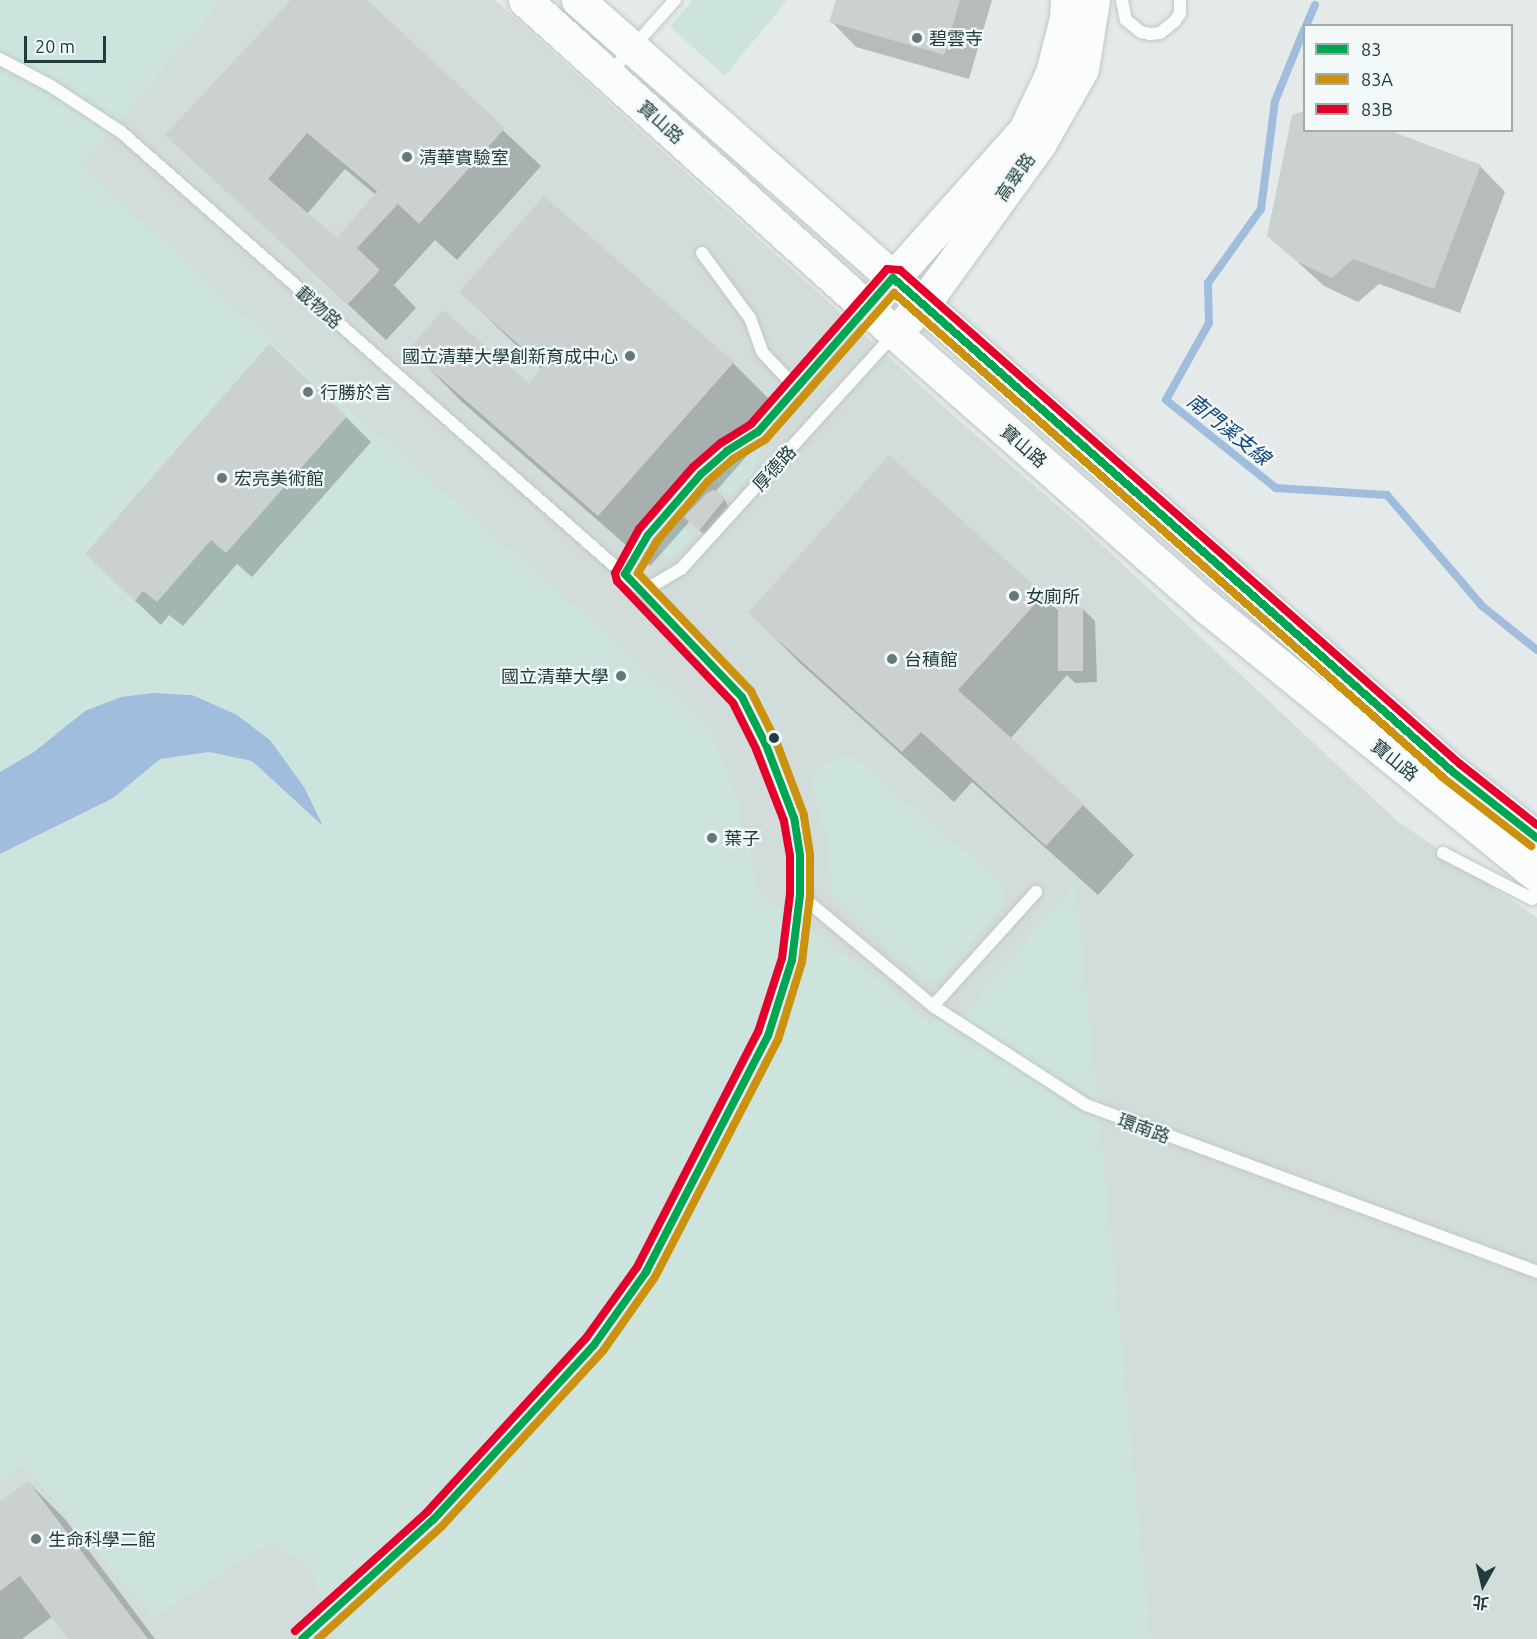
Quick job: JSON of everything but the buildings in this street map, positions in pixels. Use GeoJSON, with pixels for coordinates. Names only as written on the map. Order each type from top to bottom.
{"type":"FeatureCollection","features":[{"type":"Feature","properties":{"kind":"street","name":"寶山路"},"geometry":{"type":"LineString","coordinates":[[525,0],[895,333],[1207,607],[1537,876]]}},
{"type":"Feature","properties":{"kind":"street","name":"寶山路"},"geometry":{"type":"LineString","coordinates":[[578,0],[1444,764],[1537,838]]}},
{"type":"Feature","properties":{"kind":"street","name":"高翠路"},"geometry":{"type":"LineString","coordinates":[[868,307],[1025,130],[1052,73],[1066,18],[1102,3]]}},
{"type":"Feature","properties":{"kind":"street","name":"高翠路"},"geometry":{"type":"LineString","coordinates":[[895,333],[923,303],[1039,144],[1082,69],[1102,3]]}},
{"type":"Feature","properties":{"kind":"lane"},"geometry":{"type":"LineString","coordinates":[[609,75],[675,0]]}},
{"type":"Feature","properties":{"kind":"lane"},"geometry":{"type":"LineString","coordinates":[[1102,3],[1141,32],[1150,34],[1160,33],[1176,21],[1180,13],[1180,0]]}},
{"type":"Feature","properties":{"kind":"lane","name":"載物路"},"geometry":{"type":"LineString","coordinates":[[0,59],[51,87],[121,132],[625,574]]}},
{"type":"Feature","properties":{"kind":"lane"},"geometry":{"type":"LineString","coordinates":[[702,253],[750,318],[763,353],[795,387]]}},
{"type":"Feature","properties":{"kind":"lane","name":"厚德路"},"geometry":{"type":"LineString","coordinates":[[625,574],[648,535],[701,474],[727,451],[758,432],[795,387],[868,307]]}},
{"type":"Feature","properties":{"kind":"lane","name":"厚德路"},"geometry":{"type":"LineString","coordinates":[[643,591],[681,569],[895,333]]}},
{"type":"Feature","properties":{"kind":"lane"},"geometry":{"type":"LineString","coordinates":[[302,1639],[434,1520],[594,1345],[646,1272],[768,1036],[792,960],[800,895],[800,855],[794,818],[766,745],[742,697],[625,574]]}},
{"type":"Feature","properties":{"kind":"lane"},"geometry":{"type":"LineString","coordinates":[[1443,853],[1532,899],[1537,888]]}},
{"type":"Feature","properties":{"kind":"lane"},"geometry":{"type":"LineString","coordinates":[[933,1006],[1036,892]]}},
{"type":"Feature","properties":{"kind":"lane","name":"環南路"},"geometry":{"type":"LineString","coordinates":[[800,895],[933,1006],[1086,1105],[1537,1272]]}},
{"type":"Feature","properties":{"kind":"shaded area","name":"國立清華大學"},"geometry":{"type":"Polygon","coordinates":[[[0,0],[495,0],[965,426],[1088,532],[1396,820],[1537,918],[1537,1639],[0,1639],[0,0]]]}},
{"type":"Feature","properties":{"kind":"green space"},"geometry":{"type":"Polygon","coordinates":[[[0,0],[222,0],[80,165],[259,330],[621,647],[710,731],[736,794],[759,893],[875,978],[928,1022],[967,1011],[1076,883],[1151,1639],[336,1639],[309,1566],[270,1542],[153,1618],[23,1465],[0,1482],[0,0]]]}},
{"type":"Feature","properties":{"kind":"green space"},"geometry":{"type":"Polygon","coordinates":[[[693,0],[787,0],[725,76],[670,27],[693,0]]]}},
{"type":"Feature","properties":{"kind":"green space"},"geometry":{"type":"Polygon","coordinates":[[[763,446],[751,475],[731,497],[715,482],[737,461],[763,446]]]}},
{"type":"Feature","properties":{"kind":"green space"},"geometry":{"type":"Polygon","coordinates":[[[680,522],[693,535],[674,557],[667,558],[658,548],[680,522]]]}},
{"type":"Feature","properties":{"kind":"green space"},"geometry":{"type":"Polygon","coordinates":[[[849,754],[1004,885],[1003,904],[942,978],[924,979],[831,894],[829,846],[810,782],[822,766],[849,754]]]}},
{"type":"Feature","properties":{"kind":"water"},"geometry":{"type":"Polygon","coordinates":[[[153,693],[192,695],[237,715],[270,740],[304,787],[323,826],[252,761],[209,752],[160,759],[113,798],[0,854],[0,772],[34,752],[85,711],[121,697],[153,693]]]}},
{"type":"Feature","properties":{"kind":"waterway","name":"南門溪支線"},"geometry":{"type":"LineString","coordinates":[[1307,24],[1315,5]]}},
{"type":"Feature","properties":{"kind":"waterway","name":"南門溪支線"},"geometry":{"type":"LineString","coordinates":[[1303,32],[1275,101],[1261,209],[1208,283],[1209,323],[1166,400],[1276,488],[1387,495],[1482,606],[1537,650]]}},
{"type":"Feature","properties":{"kind":"transit line","name":"83B"},"geometry":{"type":"LineString","coordinates":[[295,1631],[427,1512],[586,1338],[637,1267],[758,1032],[782,958],[790,894],[790,856],[784,821],[756,749],[733,703],[617,581],[615,573],[639,529],[693,467],[721,443],[751,424],[887,269],[900,270],[1460,764],[1537,825]]}},
{"type":"Feature","properties":{"kind":"transit line","name":"83"},"geometry":{"type":"LineString","coordinates":[[302,1639],[434,1519],[594,1345],[646,1272],[768,1036],[792,960],[800,895],[800,855],[794,818],[766,745],[742,697],[625,574],[648,535],[701,474],[727,451],[758,432],[893,278],[1453,772],[1537,838]]}},
{"type":"Feature","properties":{"kind":"transit line","name":"83A"},"geometry":{"type":"LineString","coordinates":[[318,1639],[442,1526],[603,1351],[655,1277],[778,1040],[802,962],[810,896],[810,854],[804,815],[776,741],[751,691],[638,573],[657,541],[708,481],[733,459],[765,440],[894,293],[1446,780],[1531,846]]}},
{"type":"Feature","properties":{"kind":"place","name":"碧雲寺"},"geometry":{"type":"Point","coordinates":[917,38]}},
{"type":"Feature","properties":{"kind":"place","name":"清華實驗室"},"geometry":{"type":"Point","coordinates":[407,157]}},
{"type":"Feature","properties":{"kind":"place","name":"國立清華大學創新育成中心"},"geometry":{"type":"Point","coordinates":[630,356]}},
{"type":"Feature","properties":{"kind":"place","name":"行勝於言"},"geometry":{"type":"Point","coordinates":[308,392]}},
{"type":"Feature","properties":{"kind":"place","name":"宏亮美術館"},"geometry":{"type":"Point","coordinates":[222,478]}},
{"type":"Feature","properties":{"kind":"place","name":"女廁所"},"geometry":{"type":"Point","coordinates":[1014,596]}},
{"type":"Feature","properties":{"kind":"place","name":"台積館"},"geometry":{"type":"Point","coordinates":[892,659]}},
{"type":"Feature","properties":{"kind":"place","name":"國立清華大學"},"geometry":{"type":"Point","coordinates":[621,676]}},
{"type":"Feature","properties":{"kind":"place","name":"葉子"},"geometry":{"type":"Point","coordinates":[712,838]}},
{"type":"Feature","properties":{"kind":"place","name":"生命科學二館"},"geometry":{"type":"Point","coordinates":[36,1539]}}]}
